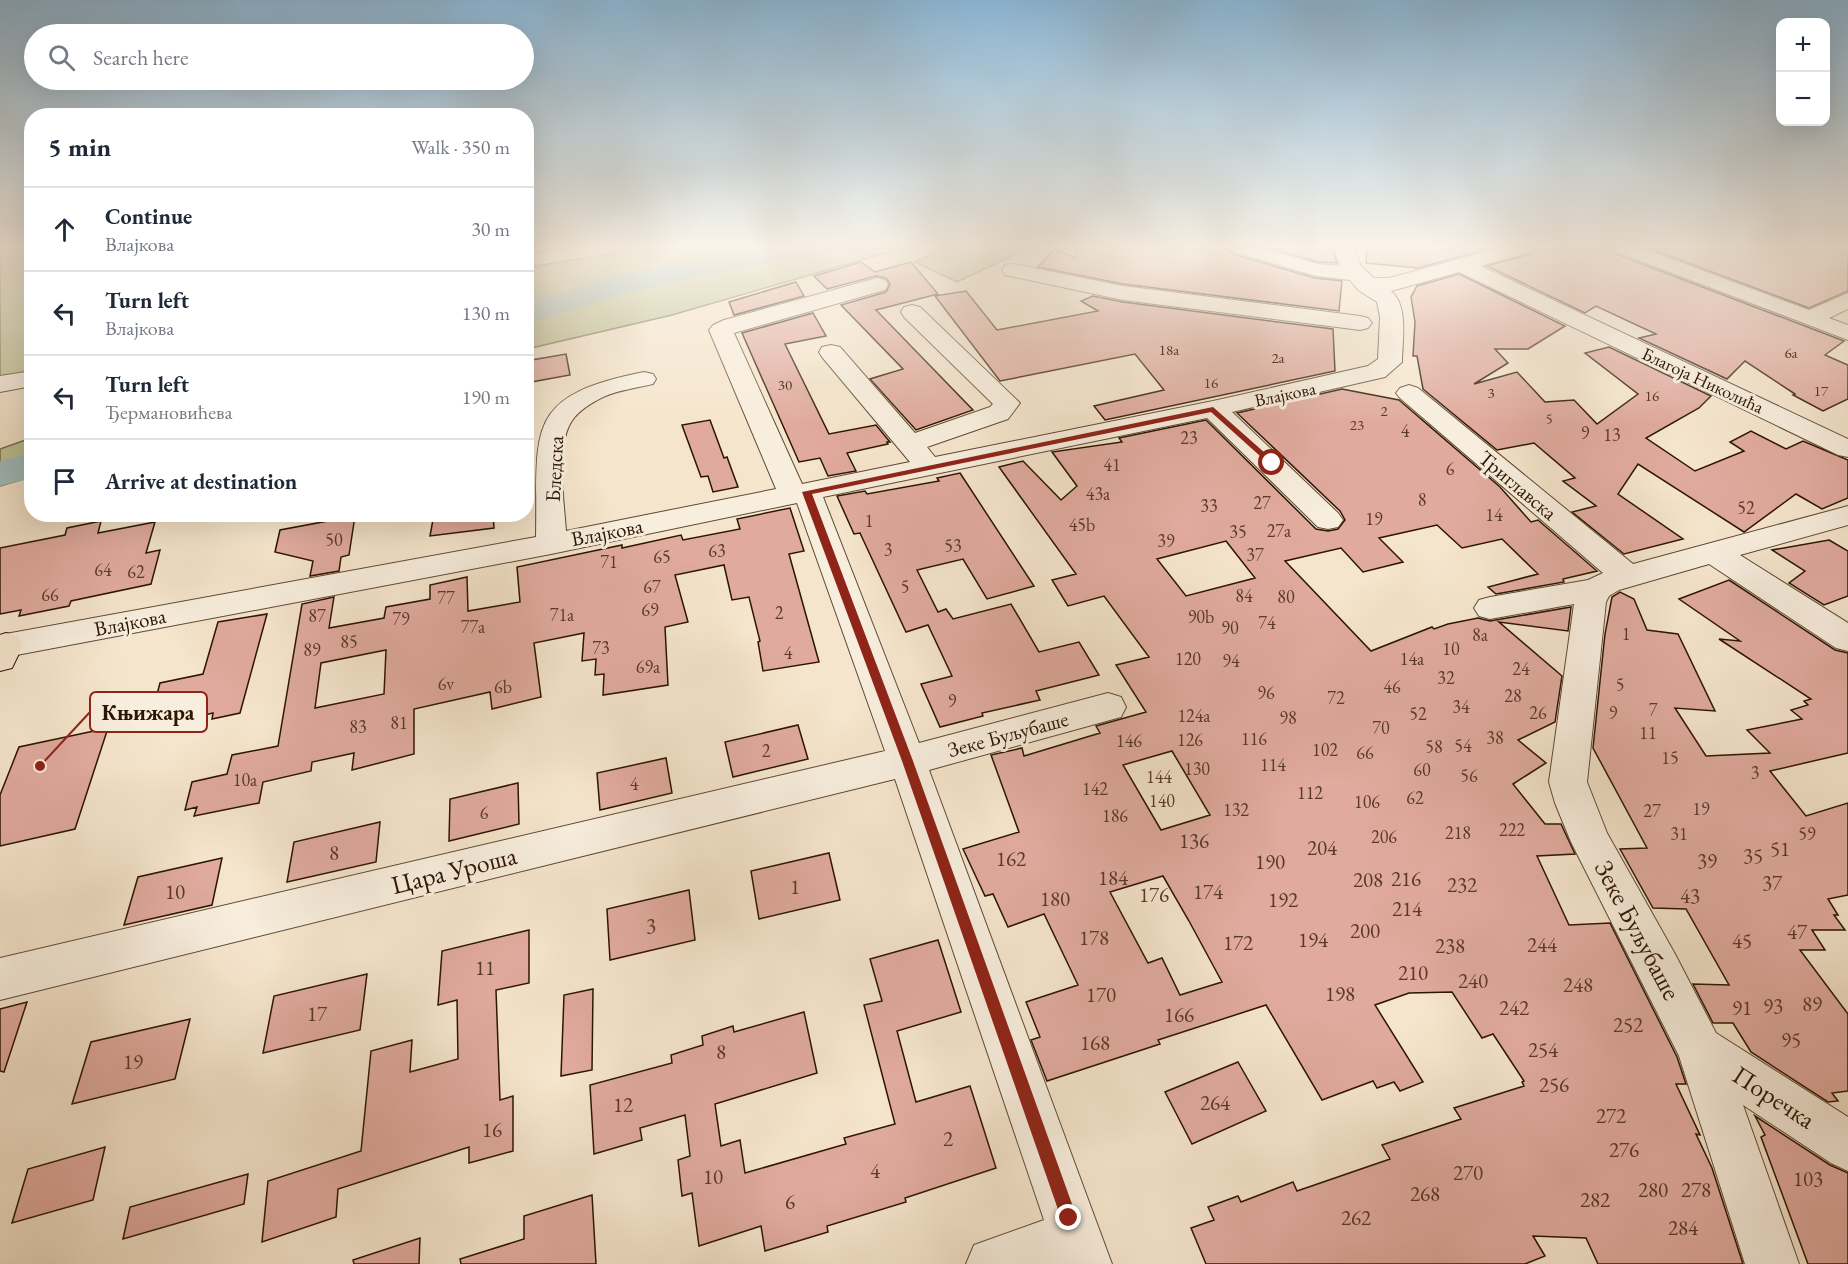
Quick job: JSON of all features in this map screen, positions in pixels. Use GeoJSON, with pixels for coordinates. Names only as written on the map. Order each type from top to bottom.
{"type":"FeatureCollection","features":[{"type":"Feature","properties":{"kind":"street"},"geometry":{"type":"LineString","coordinates":[[797,307],[721,330],[800,494],[907,761],[1080,1250],[993,1264]]}},
{"type":"Feature","properties":{"kind":"street","name":"Триглавска"},"geometry":{"type":"LineString","coordinates":[[1181,307],[1359,350],[1385,384],[1409,393]]}},
{"type":"Feature","properties":{"kind":"street"},"geometry":{"type":"LineString","coordinates":[[1359,350],[1360,307]]}},
{"type":"Feature","properties":{"kind":"street"},"geometry":{"type":"LineString","coordinates":[[1384,368],[1390,362],[1392,340],[1389,307]]}},
{"type":"Feature","properties":{"kind":"street","name":"Благоја Николића"},"geometry":{"type":"LineString","coordinates":[[1549,307],[1848,449]]}},
{"type":"Feature","properties":{"kind":"street"},"geometry":{"type":"LineString","coordinates":[[1778,307],[1848,333]]}},
{"type":"Feature","properties":{"kind":"street"},"geometry":{"type":"LineString","coordinates":[[1809,319],[1834,307]]}},
{"type":"Feature","properties":{"kind":"street"},"geometry":{"type":"LineString","coordinates":[[910,444],[999,413],[1007,403],[912,312]]}},
{"type":"Feature","properties":{"kind":"street","name":"Влајкова"},"geometry":{"type":"LineString","coordinates":[[2,650],[800,494],[1213,409],[1359,350],[1384,368]]}},
{"type":"Feature","properties":{"kind":"street"},"geometry":{"type":"LineString","coordinates":[[831,352],[929,467]]}},
{"type":"Feature","properties":{"kind":"street","name":"Триглавска"},"geometry":{"type":"LineString","coordinates":[[1384,368],[1611,582]]}},
{"type":"Feature","properties":{"kind":"street","name":"Бледска"},"geometry":{"type":"LineString","coordinates":[[551,543],[551,453],[557,423],[586,396],[612,386],[644,379]]}},
{"type":"Feature","properties":{"kind":"street"},"geometry":{"type":"LineString","coordinates":[[0,384],[24,380]]}},
{"type":"Feature","properties":{"kind":"street","name":"Влајкова"},"geometry":{"type":"LineString","coordinates":[[1213,409],[1328,520]]}},
{"type":"Feature","properties":{"kind":"street"},"geometry":{"type":"LineString","coordinates":[[1490,608],[1611,582],[1848,515]]}},
{"type":"Feature","properties":{"kind":"street"},"geometry":{"type":"LineString","coordinates":[[1714,553],[1848,639]]}},
{"type":"Feature","properties":{"kind":"street","name":"Зеке Буљубаше"},"geometry":{"type":"LineString","coordinates":[[1611,582],[1590,602],[1568,782],[1574,804],[1591,842],[1660,969],[1700,1049],[1772,1264]]}},
{"type":"Feature","properties":{"kind":"street","name":"Зеке Буљубаше"},"geometry":{"type":"LineString","coordinates":[[907,761],[1108,707]]}},
{"type":"Feature","properties":{"kind":"street","name":"Цара Уроша"},"geometry":{"type":"LineString","coordinates":[[0,979],[907,761]]}},
{"type":"Feature","properties":{"kind":"street","name":"Поречка"},"geometry":{"type":"LineString","coordinates":[[1700,1049],[1848,1146]]}},
{"type":"Feature","properties":{"kind":"green space"},"geometry":{"type":"Polygon","coordinates":[[[0,307],[24,307],[24,379],[0,384],[0,307]]]}},
{"type":"Feature","properties":{"kind":"green space"},"geometry":{"type":"Polygon","coordinates":[[[534,307],[700,307],[534,347],[534,307]]]}},
{"type":"Feature","properties":{"kind":"green space"},"geometry":{"type":"Polygon","coordinates":[[[24,440],[24,479],[0,486],[0,449],[24,440]]]}},
{"type":"Feature","properties":{"kind":"building"},"geometry":{"type":"Polygon","coordinates":[[[731,307],[764,307],[734,315],[731,307]]]}},
{"type":"Feature","properties":{"kind":"building"},"geometry":{"type":"Polygon","coordinates":[[[843,307],[888,307],[876,310],[973,410],[916,430],[870,379],[903,369],[843,307]]]}},
{"type":"Feature","properties":{"kind":"building"},"geometry":{"type":"Polygon","coordinates":[[[943,307],[979,307],[997,330],[1098,311],[1091,307],[1162,307],[1333,329],[1335,371],[1105,420],[1094,406],[1164,390],[1135,354],[1000,381],[943,307]]]}},
{"type":"Feature","properties":{"kind":"building"},"geometry":{"type":"Polygon","coordinates":[[[1307,307],[1339,307],[1339,311],[1307,307]]]}},
{"type":"Feature","properties":{"kind":"building"},"geometry":{"type":"Polygon","coordinates":[[[1413,307],[1526,307],[1565,326],[1528,349],[1495,349],[1508,363],[1474,384],[1517,372],[1545,402],[1574,400],[1597,424],[1638,394],[1585,353],[1609,347],[1711,396],[1699,408],[1646,438],[1695,471],[1744,451],[1730,442],[1751,431],[1786,449],[1803,441],[1848,460],[1848,498],[1822,509],[1796,494],[1744,532],[1638,464],[1618,494],[1683,539],[1624,554],[1572,512],[1596,506],[1563,481],[1575,478],[1534,443],[1497,450],[1423,389],[1417,356],[1413,356],[1415,322],[1413,307]]]}},
{"type":"Feature","properties":{"kind":"building"},"geometry":{"type":"Polygon","coordinates":[[[1572,307],[1594,307],[1585,313],[1572,307]]]}},
{"type":"Feature","properties":{"kind":"building"},"geometry":{"type":"Polygon","coordinates":[[[1598,307],[1755,307],[1844,341],[1825,355],[1848,365],[1848,399],[1823,411],[1793,395],[1795,394],[1745,361],[1727,379],[1639,338],[1656,334],[1598,307]]]}},
{"type":"Feature","properties":{"kind":"building"},"geometry":{"type":"Polygon","coordinates":[[[813,313],[826,336],[785,344],[829,434],[876,425],[890,442],[847,453],[856,471],[828,476],[820,458],[799,462],[742,333],[813,313]]]}},
{"type":"Feature","properties":{"kind":"building"},"geometry":{"type":"Polygon","coordinates":[[[566,354],[570,375],[534,382],[534,360],[566,354]]]}},
{"type":"Feature","properties":{"kind":"building"},"geometry":{"type":"Polygon","coordinates":[[[1342,389],[1399,400],[1500,487],[1531,522],[1538,520],[1597,571],[1563,579],[1564,582],[1496,594],[1488,587],[1538,574],[1502,539],[1462,548],[1437,525],[1379,538],[1403,562],[1363,572],[1341,548],[1285,561],[1371,651],[1432,627],[1434,629],[1478,618],[1490,621],[1571,607],[1568,631],[1499,622],[1562,676],[1555,722],[1518,740],[1546,763],[1513,784],[1545,824],[1561,824],[1575,854],[1537,856],[1569,925],[1610,923],[1677,1057],[1686,1084],[1676,1084],[1700,1135],[1696,1134],[1712,1168],[1743,1264],[1598,1264],[1586,1238],[1533,1236],[1545,1256],[1525,1264],[1206,1264],[1191,1228],[1214,1220],[1208,1207],[1238,1196],[1241,1202],[1293,1182],[1297,1191],[1390,1159],[1382,1145],[1461,1119],[1454,1108],[1524,1086],[1522,1082],[1524,1081],[1493,1034],[1482,1038],[1452,992],[1409,993],[1375,1005],[1423,1082],[1400,1091],[1394,1082],[1377,1088],[1373,1081],[1322,1100],[1266,1005],[1158,1040],[1160,1044],[1047,1081],[1031,1040],[1040,1037],[1026,1002],[1078,985],[1044,914],[1008,927],[993,894],[985,896],[963,849],[1019,832],[991,755],[1022,748],[1024,756],[1100,733],[1096,726],[1146,712],[1116,665],[1149,657],[1104,596],[1068,606],[1052,580],[1076,574],[999,467],[1023,461],[1061,500],[1077,486],[1052,452],[1122,442],[1119,438],[1206,420],[1316,529],[1328,531],[1338,529],[1345,520],[1340,511],[1237,413],[1342,389]],[[1226,541],[1157,559],[1186,596],[1255,578],[1226,541]],[[1172,751],[1123,765],[1161,830],[1210,815],[1172,751]],[[1163,876],[1110,892],[1148,963],[1162,958],[1180,995],[1222,982],[1163,876]]]}},
{"type":"Feature","properties":{"kind":"building"},"geometry":{"type":"Polygon","coordinates":[[[710,420],[738,487],[713,492],[708,476],[701,477],[682,425],[710,420]]]}},
{"type":"Feature","properties":{"kind":"building"},"geometry":{"type":"Polygon","coordinates":[[[960,473],[1034,586],[987,599],[963,559],[917,570],[938,612],[946,609],[953,619],[1011,604],[1039,652],[1079,642],[1099,675],[1036,691],[1040,700],[982,713],[983,716],[940,727],[921,684],[952,676],[928,625],[906,632],[860,533],[854,534],[837,496],[865,491],[867,494],[939,481],[937,478],[960,473]]]}},
{"type":"Feature","properties":{"kind":"building"},"geometry":{"type":"Polygon","coordinates":[[[790,508],[804,551],[789,554],[819,662],[763,671],[758,642],[760,641],[749,597],[732,600],[724,565],[675,575],[688,622],[665,627],[668,685],[603,695],[604,674],[595,675],[596,659],[582,661],[584,633],[534,643],[541,697],[492,709],[490,692],[414,709],[414,754],[352,770],[354,753],[312,762],[311,771],[263,782],[259,803],[194,816],[197,807],[185,810],[192,782],[227,774],[232,755],[278,746],[302,604],[334,597],[329,628],[384,618],[386,607],[430,599],[430,585],[467,577],[468,611],[520,602],[517,567],[622,545],[622,548],[681,535],[683,540],[740,529],[737,519],[790,508]],[[386,650],[321,663],[315,708],[384,694],[386,650]]]}},
{"type":"Feature","properties":{"kind":"building"},"geometry":{"type":"Polygon","coordinates":[[[101,522],[98,533],[155,522],[146,553],[160,550],[151,584],[71,601],[69,606],[19,616],[21,610],[0,614],[0,548],[65,535],[67,528],[101,522]]]}},
{"type":"Feature","properties":{"kind":"building"},"geometry":{"type":"Polygon","coordinates":[[[323,522],[354,522],[349,555],[341,557],[339,571],[310,576],[313,561],[275,552],[280,530],[323,522]]]}},
{"type":"Feature","properties":{"kind":"building"},"geometry":{"type":"Polygon","coordinates":[[[433,522],[494,522],[494,528],[430,536],[433,522]]]}},
{"type":"Feature","properties":{"kind":"building"},"geometry":{"type":"Polygon","coordinates":[[[1829,540],[1848,551],[1848,596],[1824,605],[1789,583],[1805,571],[1772,550],[1829,540]]]}},
{"type":"Feature","properties":{"kind":"building"},"geometry":{"type":"Polygon","coordinates":[[[1729,580],[1835,650],[1848,653],[1848,753],[1770,771],[1806,816],[1848,803],[1848,895],[1828,899],[1838,915],[1834,915],[1845,930],[1812,930],[1825,950],[1800,950],[1848,1014],[1848,1091],[1832,1093],[1838,1101],[1828,1102],[1751,1052],[1733,1023],[1713,1023],[1693,984],[1729,985],[1686,909],[1653,908],[1620,849],[1647,848],[1593,748],[1605,634],[1612,597],[1620,592],[1634,599],[1647,630],[1678,634],[1715,711],[1675,708],[1706,756],[1770,753],[1747,730],[1802,719],[1791,710],[1808,705],[1804,701],[1811,699],[1719,639],[1740,641],[1679,599],[1729,580]]]}},
{"type":"Feature","properties":{"kind":"building"},"geometry":{"type":"Polygon","coordinates":[[[267,614],[240,713],[212,719],[213,713],[148,728],[160,683],[203,674],[218,622],[267,614]]]}},
{"type":"Feature","properties":{"kind":"building"},"geometry":{"type":"Polygon","coordinates":[[[798,725],[808,759],[733,777],[725,742],[798,725]]]}},
{"type":"Feature","properties":{"kind":"building"},"geometry":{"type":"Polygon","coordinates":[[[108,728],[75,829],[0,846],[0,795],[19,747],[108,728]]]}},
{"type":"Feature","properties":{"kind":"building"},"geometry":{"type":"Polygon","coordinates":[[[666,758],[672,793],[600,810],[597,773],[666,758]]]}},
{"type":"Feature","properties":{"kind":"building"},"geometry":{"type":"Polygon","coordinates":[[[518,783],[519,824],[449,841],[450,799],[518,783]]]}},
{"type":"Feature","properties":{"kind":"building"},"geometry":{"type":"Polygon","coordinates":[[[380,822],[376,862],[287,882],[294,842],[380,822]]]}},
{"type":"Feature","properties":{"kind":"building"},"geometry":{"type":"Polygon","coordinates":[[[829,853],[840,900],[759,919],[751,871],[829,853]]]}},
{"type":"Feature","properties":{"kind":"building"},"geometry":{"type":"Polygon","coordinates":[[[222,858],[212,905],[124,925],[138,877],[222,858]]]}},
{"type":"Feature","properties":{"kind":"building"},"geometry":{"type":"Polygon","coordinates":[[[689,890],[695,940],[610,960],[607,909],[689,890]]]}},
{"type":"Feature","properties":{"kind":"building"},"geometry":{"type":"Polygon","coordinates":[[[529,930],[529,983],[496,990],[500,1100],[513,1096],[513,1151],[469,1163],[469,1147],[338,1189],[336,1217],[262,1242],[268,1181],[361,1151],[371,1051],[412,1040],[410,1072],[458,1059],[457,1000],[438,1005],[442,951],[529,930]]]}},
{"type":"Feature","properties":{"kind":"building"},"geometry":{"type":"Polygon","coordinates":[[[938,940],[961,1012],[897,1031],[916,1102],[970,1086],[996,1168],[905,1198],[906,1202],[827,1226],[828,1232],[765,1251],[761,1226],[699,1246],[692,1193],[682,1196],[678,1160],[690,1156],[685,1115],[640,1128],[642,1140],[594,1154],[590,1085],[672,1063],[671,1055],[703,1045],[702,1036],[733,1026],[734,1032],[804,1012],[817,1073],[715,1104],[721,1146],[740,1140],[745,1173],[846,1144],[844,1138],[895,1124],[864,1005],[882,1001],[870,959],[938,940]]]}},
{"type":"Feature","properties":{"kind":"building"},"geometry":{"type":"Polygon","coordinates":[[[367,974],[360,1030],[263,1053],[274,996],[367,974]]]}},
{"type":"Feature","properties":{"kind":"building"},"geometry":{"type":"Polygon","coordinates":[[[593,989],[592,1070],[561,1076],[564,995],[593,989]]]}},
{"type":"Feature","properties":{"kind":"building"},"geometry":{"type":"Polygon","coordinates":[[[27,1002],[4,1072],[0,1071],[0,1009],[27,1002]]]}},
{"type":"Feature","properties":{"kind":"building"},"geometry":{"type":"Polygon","coordinates":[[[190,1019],[175,1079],[72,1104],[91,1042],[190,1019]]]}},
{"type":"Feature","properties":{"kind":"building"},"geometry":{"type":"Polygon","coordinates":[[[1238,1062],[1266,1111],[1192,1144],[1165,1092],[1238,1062]]]}},
{"type":"Feature","properties":{"kind":"building"},"geometry":{"type":"Polygon","coordinates":[[[1755,1116],[1830,1165],[1848,1173],[1848,1264],[1808,1264],[1761,1137],[1765,1135],[1755,1116]]]}},
{"type":"Feature","properties":{"kind":"building"},"geometry":{"type":"Polygon","coordinates":[[[105,1147],[93,1200],[12,1223],[28,1169],[105,1147]]]}},
{"type":"Feature","properties":{"kind":"building"},"geometry":{"type":"Polygon","coordinates":[[[248,1174],[244,1204],[123,1239],[130,1207],[248,1174]]]}},
{"type":"Feature","properties":{"kind":"building"},"geometry":{"type":"Polygon","coordinates":[[[592,1195],[596,1264],[461,1264],[460,1259],[524,1239],[524,1216],[592,1195]]]}},
{"type":"Feature","properties":{"kind":"building"},"geometry":{"type":"Polygon","coordinates":[[[420,1238],[419,1264],[354,1264],[353,1260],[420,1238]]]}},
{"type":"Feature","properties":{"kind":"waterway"},"geometry":{"type":"LineString","coordinates":[[534,312],[548,307]]}},
{"type":"Feature","properties":{"kind":"waterway"},"geometry":{"type":"LineString","coordinates":[[0,474],[24,467]]}},
{"type":"Feature","properties":{"kind":"place","name":"Књижара"},"geometry":{"type":"Point","coordinates":[40,766]}},
{"type":"Feature","properties":{"kind":"route"},"geometry":{"type":"LineString","coordinates":[[1069,1218],[907,761],[807,492],[1213,409],[1272,463]]}}]}
